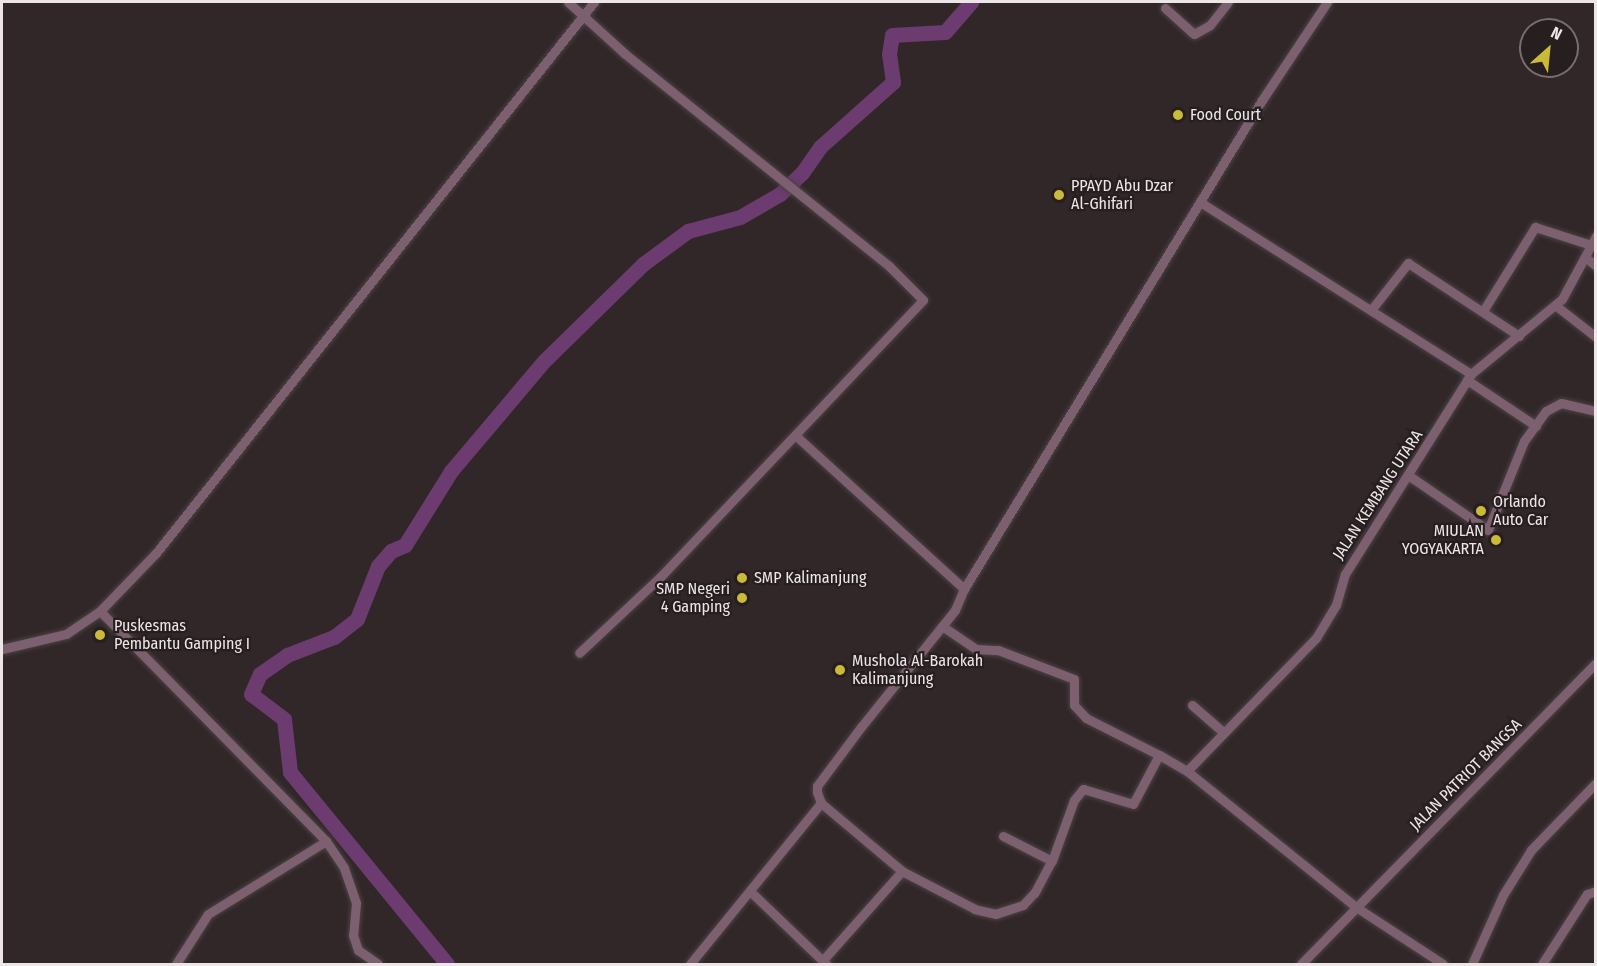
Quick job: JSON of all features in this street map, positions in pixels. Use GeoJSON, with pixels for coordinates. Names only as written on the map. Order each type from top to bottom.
{"type":"FeatureCollection","features":[{"type":"Feature","properties":{"kind":"street"},"geometry":{"type":"LineString","coordinates":[[568,2],[624,53],[889,266],[923,300],[642,596],[579,653]]}},
{"type":"Feature","properties":{"kind":"street"},"geometry":{"type":"LineString","coordinates":[[2,649],[57,638],[100,611],[156,554],[594,2]]}},
{"type":"Feature","properties":{"kind":"street"},"geometry":{"type":"LineString","coordinates":[[1166,9],[1194,34],[1210,25],[1228,2]]}},
{"type":"Feature","properties":{"kind":"street"},"geometry":{"type":"LineString","coordinates":[[1159,755],[1132,804],[1089,789],[1078,794],[1052,861],[1029,899],[1013,910],[996,914],[975,909],[902,871],[822,802],[817,786],[959,603],[964,589],[1200,201],[1327,2]]}},
{"type":"Feature","properties":{"kind":"street"},"geometry":{"type":"LineString","coordinates":[[1200,201],[1371,310],[1536,426]]}},
{"type":"Feature","properties":{"kind":"street"},"geometry":{"type":"LineString","coordinates":[[1483,311],[1534,227],[1593,240]]}},
{"type":"Feature","properties":{"kind":"street","name":"JALAN KEMBANG UTARA"},"geometry":{"type":"LineString","coordinates":[[1187,771],[1222,731],[1328,621],[1343,578],[1469,377],[1556,305],[1593,240]]}},
{"type":"Feature","properties":{"kind":"street"},"geometry":{"type":"LineString","coordinates":[[1585,257],[1596,266]]}},
{"type":"Feature","properties":{"kind":"street"},"geometry":{"type":"LineString","coordinates":[[1371,310],[1408,263],[1519,336]]}},
{"type":"Feature","properties":{"kind":"street"},"geometry":{"type":"LineString","coordinates":[[1556,305],[1596,336]]}},
{"type":"Feature","properties":{"kind":"street"},"geometry":{"type":"LineString","coordinates":[[1408,475],[1488,530],[1499,510],[1515,459],[1546,411],[1561,403],[1596,411]]}},
{"type":"Feature","properties":{"kind":"street"},"geometry":{"type":"LineString","coordinates":[[795,435],[964,589]]}},
{"type":"Feature","properties":{"kind":"street"},"geometry":{"type":"LineString","coordinates":[[100,611],[326,841],[344,868],[356,903],[353,935],[358,951],[378,964]]}},
{"type":"Feature","properties":{"kind":"street"},"geometry":{"type":"LineString","coordinates":[[942,626],[976,649],[1006,653],[1027,664],[1044,665],[1074,679],[1074,705],[1086,718],[1187,771],[1356,907],[1443,964]]}},
{"type":"Feature","properties":{"kind":"street","name":"JALAN PATRIOT BANGSA"},"geometry":{"type":"LineString","coordinates":[[1302,964],[1596,663]]}},
{"type":"Feature","properties":{"kind":"street"},"geometry":{"type":"LineString","coordinates":[[1192,705],[1222,731]]}},
{"type":"Feature","properties":{"kind":"street"},"geometry":{"type":"LineString","coordinates":[[1472,964],[1503,895],[1531,850],[1596,783]]}},
{"type":"Feature","properties":{"kind":"street"},"geometry":{"type":"LineString","coordinates":[[690,964],[752,893],[822,802]]}},
{"type":"Feature","properties":{"kind":"street"},"geometry":{"type":"LineString","coordinates":[[1003,836],[1052,861]]}},
{"type":"Feature","properties":{"kind":"street"},"geometry":{"type":"LineString","coordinates":[[176,964],[208,914],[326,841]]}},
{"type":"Feature","properties":{"kind":"street"},"geometry":{"type":"LineString","coordinates":[[752,893],[825,962],[902,871]]}},
{"type":"Feature","properties":{"kind":"street"},"geometry":{"type":"LineString","coordinates":[[1542,964],[1587,894],[1596,891]]}},
{"type":"Feature","properties":{"kind":"waterway"},"geometry":{"type":"LineString","coordinates":[[447,964],[290,772],[284,719],[251,694],[260,674],[287,655],[334,637],[357,619],[378,566],[391,551],[405,545],[451,471],[544,361],[643,264],[688,231],[740,217],[780,194],[802,173],[820,147],[893,82],[889,54],[892,35],[945,32],[971,2]]}},
{"type":"Feature","properties":{"kind":"place","name":"Food Court"},"geometry":{"type":"Point","coordinates":[1178,115]}},
{"type":"Feature","properties":{"kind":"place","name":"PPAYD Abu Dzar Al-Ghifari"},"geometry":{"type":"Point","coordinates":[1059,195]}},
{"type":"Feature","properties":{"kind":"place","name":"Orlando Auto Car"},"geometry":{"type":"Point","coordinates":[1481,511]}},
{"type":"Feature","properties":{"kind":"place","name":"MIULAN YOGYAKARTA"},"geometry":{"type":"Point","coordinates":[1496,540]}},
{"type":"Feature","properties":{"kind":"place","name":"SMP Kalimanjung"},"geometry":{"type":"Point","coordinates":[742,578]}},
{"type":"Feature","properties":{"kind":"place","name":"SMP Negeri 4 Gamping"},"geometry":{"type":"Point","coordinates":[742,598]}},
{"type":"Feature","properties":{"kind":"place","name":"Puskesmas Pembantu Gamping I"},"geometry":{"type":"Point","coordinates":[100,635]}},
{"type":"Feature","properties":{"kind":"place","name":"Mushola Al-Barokah Kalimanjung"},"geometry":{"type":"Point","coordinates":[840,670]}}]}
